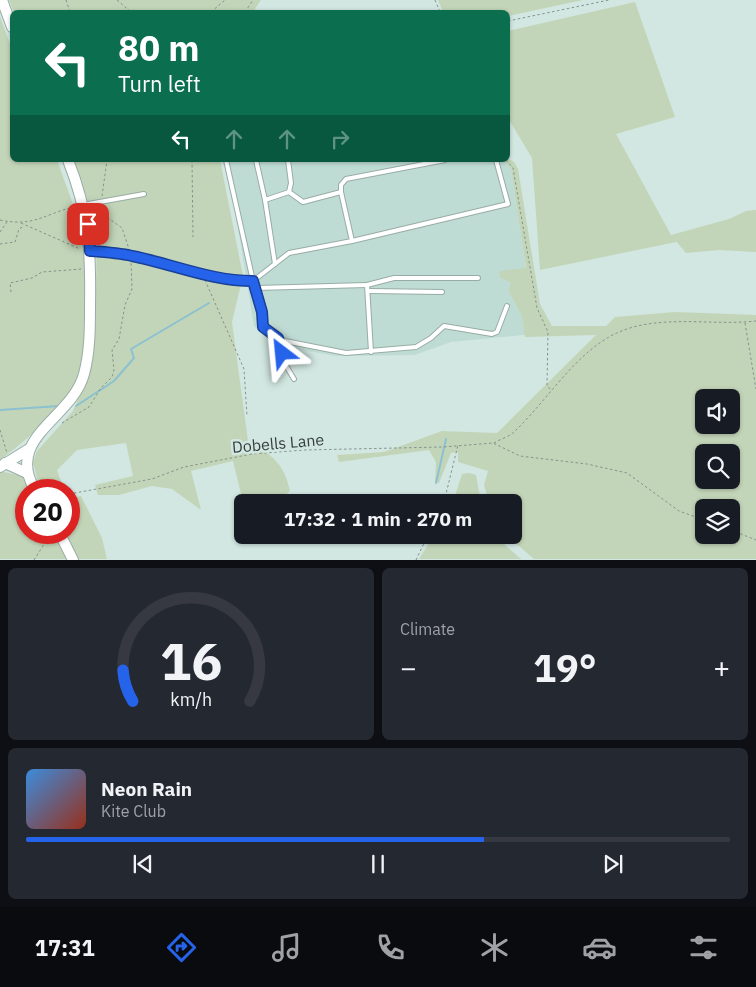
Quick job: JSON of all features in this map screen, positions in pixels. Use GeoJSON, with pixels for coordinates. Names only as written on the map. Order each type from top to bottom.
{"type":"FeatureCollection","features":[{"type":"Feature","properties":{"kind":"street"},"geometry":{"type":"LineString","coordinates":[[2,0],[10,22]]}},
{"type":"Feature","properties":{"kind":"street"},"geometry":{"type":"LineString","coordinates":[[4,461],[29,449],[76,392],[84,373],[90,320],[90,251],[83,205],[69,162]]}},
{"type":"Feature","properties":{"kind":"street"},"geometry":{"type":"LineString","coordinates":[[29,449],[26,462],[30,479]]}},
{"type":"Feature","properties":{"kind":"street"},"geometry":{"type":"LineString","coordinates":[[4,461],[27,473]]}},
{"type":"Feature","properties":{"kind":"street"},"geometry":{"type":"LineString","coordinates":[[64,544],[73,560]]}},
{"type":"Feature","properties":{"kind":"lane"},"geometry":{"type":"LineString","coordinates":[[226,162],[253,281],[262,312],[263,327],[278,338],[317,349],[346,353],[416,347],[431,338],[444,326],[492,334],[497,332],[507,306]]}},
{"type":"Feature","properties":{"kind":"lane"},"geometry":{"type":"LineString","coordinates":[[256,162],[265,200],[275,264]]}},
{"type":"Feature","properties":{"kind":"lane"},"geometry":{"type":"LineString","coordinates":[[288,162],[291,182],[289,192]]}},
{"type":"Feature","properties":{"kind":"lane"},"geometry":{"type":"LineString","coordinates":[[352,240],[341,192],[341,185],[346,179],[435,162]]}},
{"type":"Feature","properties":{"kind":"lane"},"geometry":{"type":"LineString","coordinates":[[90,251],[131,255],[204,275],[238,281],[253,281],[290,253],[508,204],[497,162]]}},
{"type":"Feature","properties":{"kind":"lane"},"geometry":{"type":"LineString","coordinates":[[265,200],[289,192]]}},
{"type":"Feature","properties":{"kind":"lane"},"geometry":{"type":"LineString","coordinates":[[289,192],[303,202],[341,192]]}},
{"type":"Feature","properties":{"kind":"lane"},"geometry":{"type":"LineString","coordinates":[[83,205],[144,194]]}},
{"type":"Feature","properties":{"kind":"lane"},"geometry":{"type":"LineString","coordinates":[[256,288],[368,285],[394,278],[478,278]]}},
{"type":"Feature","properties":{"kind":"lane"},"geometry":{"type":"LineString","coordinates":[[368,285],[370,352]]}},
{"type":"Feature","properties":{"kind":"lane"},"geometry":{"type":"LineString","coordinates":[[368,291],[442,292]]}},
{"type":"Feature","properties":{"kind":"lane"},"geometry":{"type":"LineString","coordinates":[[278,338],[284,364],[294,379]]}},
{"type":"Feature","properties":{"kind":"path"},"geometry":{"type":"LineString","coordinates":[[117,0],[128,9]]}},
{"type":"Feature","properties":{"kind":"path"},"geometry":{"type":"LineString","coordinates":[[213,10],[225,0]]}},
{"type":"Feature","properties":{"kind":"path"},"geometry":{"type":"LineString","coordinates":[[510,21],[609,0]]}},
{"type":"Feature","properties":{"kind":"path"},"geometry":{"type":"LineString","coordinates":[[55,417],[63,423],[89,406],[101,388],[112,377],[114,370],[112,350],[119,339],[125,305],[132,289],[131,255],[127,237],[122,228],[107,217],[102,203],[107,162]]}},
{"type":"Feature","properties":{"kind":"path"},"geometry":{"type":"LineString","coordinates":[[192,162],[193,236]]}},
{"type":"Feature","properties":{"kind":"path"},"geometry":{"type":"LineString","coordinates":[[508,162],[513,168],[538,308],[548,332],[547,386],[551,389]]}},
{"type":"Feature","properties":{"kind":"path"},"geometry":{"type":"LineString","coordinates":[[0,220],[21,223],[31,222],[83,205]]}},
{"type":"Feature","properties":{"kind":"path"},"geometry":{"type":"LineString","coordinates":[[0,232],[8,221]]}},
{"type":"Feature","properties":{"kind":"path"},"geometry":{"type":"LineString","coordinates":[[21,223],[78,248],[90,251]]}},
{"type":"Feature","properties":{"kind":"path"},"geometry":{"type":"LineString","coordinates":[[0,244],[14,242],[19,229],[25,225]]}},
{"type":"Feature","properties":{"kind":"path"},"geometry":{"type":"LineString","coordinates":[[11,292],[10,283],[32,278],[42,272],[90,268]]}},
{"type":"Feature","properties":{"kind":"path"},"geometry":{"type":"LineString","coordinates":[[204,275],[209,293],[244,369],[247,416]]}},
{"type":"Feature","properties":{"kind":"path"},"geometry":{"type":"LineString","coordinates":[[493,443],[513,433],[551,389],[603,340],[621,331],[668,322],[756,322]]}},
{"type":"Feature","properties":{"kind":"path"},"geometry":{"type":"LineString","coordinates":[[745,323],[756,389]]}},
{"type":"Feature","properties":{"kind":"path"},"geometry":{"type":"LineString","coordinates":[[0,430],[4,447],[4,461]]}},
{"type":"Feature","properties":{"kind":"path"},"geometry":{"type":"LineString","coordinates":[[493,443],[520,456],[587,464],[627,473],[679,511],[695,517]]}},
{"type":"Feature","properties":{"kind":"path","name":"Dobells Lane"},"geometry":{"type":"LineString","coordinates":[[80,492],[152,479],[184,467],[252,454],[304,450],[444,447],[458,444],[493,443]]}},
{"type":"Feature","properties":{"kind":"path"},"geometry":{"type":"LineString","coordinates":[[446,494],[458,444]]}},
{"type":"Feature","properties":{"kind":"path"},"geometry":{"type":"LineString","coordinates":[[740,534],[756,540]]}},
{"type":"Feature","properties":{"kind":"path"},"geometry":{"type":"LineString","coordinates":[[34,560],[44,544]]}},
{"type":"Feature","properties":{"kind":"path"},"geometry":{"type":"LineString","coordinates":[[416,560],[424,544]]}},
{"type":"Feature","properties":{"kind":"shaded area"},"geometry":{"type":"Polygon","coordinates":[[[9,0],[261,0],[254,10],[13,10],[9,0]]]}},
{"type":"Feature","properties":{"kind":"shaded area"},"geometry":{"type":"Polygon","coordinates":[[[438,0],[583,0],[510,16],[510,10],[442,10],[438,0]]]}},
{"type":"Feature","properties":{"kind":"shaded area"},"geometry":{"type":"Polygon","coordinates":[[[635,2],[675,117],[616,134],[671,235],[729,219],[746,211],[756,210],[756,252],[719,250],[686,253],[675,240],[676,242],[540,270],[532,158],[510,121],[510,31],[635,2]]]}},
{"type":"Feature","properties":{"kind":"shaded area"},"geometry":{"type":"Polygon","coordinates":[[[0,17],[10,44],[10,162],[58,162],[74,207],[78,210],[81,225],[85,271],[86,323],[82,368],[78,382],[72,392],[43,424],[0,460],[0,17]]]}},
{"type":"Feature","properties":{"kind":"shaded area"},"geometry":{"type":"Polygon","coordinates":[[[510,159],[518,169],[540,304],[552,326],[606,326],[615,317],[675,312],[756,315],[756,559],[534,559],[516,544],[522,544],[522,494],[487,494],[484,485],[488,471],[458,462],[458,452],[451,453],[439,483],[435,482],[436,462],[429,450],[339,462],[337,455],[384,452],[442,431],[497,433],[596,335],[525,337],[522,316],[509,291],[511,283],[499,277],[500,271],[526,268],[511,169],[506,162],[510,162],[510,159]]]}},
{"type":"Feature","properties":{"kind":"shaded area"},"geometry":{"type":"Polygon","coordinates":[[[74,162],[220,162],[243,276],[232,322],[248,441],[276,461],[287,481],[290,491],[286,494],[241,494],[233,461],[191,471],[201,510],[172,489],[152,486],[119,495],[98,495],[95,485],[133,476],[126,443],[77,450],[57,470],[60,479],[37,479],[33,462],[37,451],[73,411],[86,381],[95,327],[97,237],[86,195],[74,162]]]}},
{"type":"Feature","properties":{"kind":"shaded area"},"geometry":{"type":"Polygon","coordinates":[[[227,162],[506,162],[511,169],[526,269],[544,333],[451,342],[415,355],[336,356],[273,345],[254,326],[227,162]]]}},
{"type":"Feature","properties":{"kind":"shaded area"},"geometry":{"type":"Polygon","coordinates":[[[0,471],[26,477],[27,479],[15,479],[15,544],[80,544],[81,496],[102,538],[107,559],[0,559],[0,471]]]}},
{"type":"Feature","properties":{"kind":"shaded area"},"geometry":{"type":"Polygon","coordinates":[[[462,474],[476,475],[480,494],[456,494],[462,474]]]}},
{"type":"Feature","properties":{"kind":"shaded area"},"geometry":{"type":"Polygon","coordinates":[[[428,544],[504,544],[521,559],[419,559],[428,544]]]}},
{"type":"Feature","properties":{"kind":"waterway"},"geometry":{"type":"LineString","coordinates":[[76,406],[114,381],[134,358],[131,349],[209,303]]}},
{"type":"Feature","properties":{"kind":"waterway"},"geometry":{"type":"LineString","coordinates":[[0,410],[59,406]]}},
{"type":"Feature","properties":{"kind":"waterway"},"geometry":{"type":"LineString","coordinates":[[436,483],[446,439]]}},
{"type":"Feature","properties":{"kind":"route"},"geometry":{"type":"LineString","coordinates":[[88,224],[90,251],[131,255],[204,275],[238,281],[253,281],[262,312],[263,327],[278,338],[282,353]]}}]}
